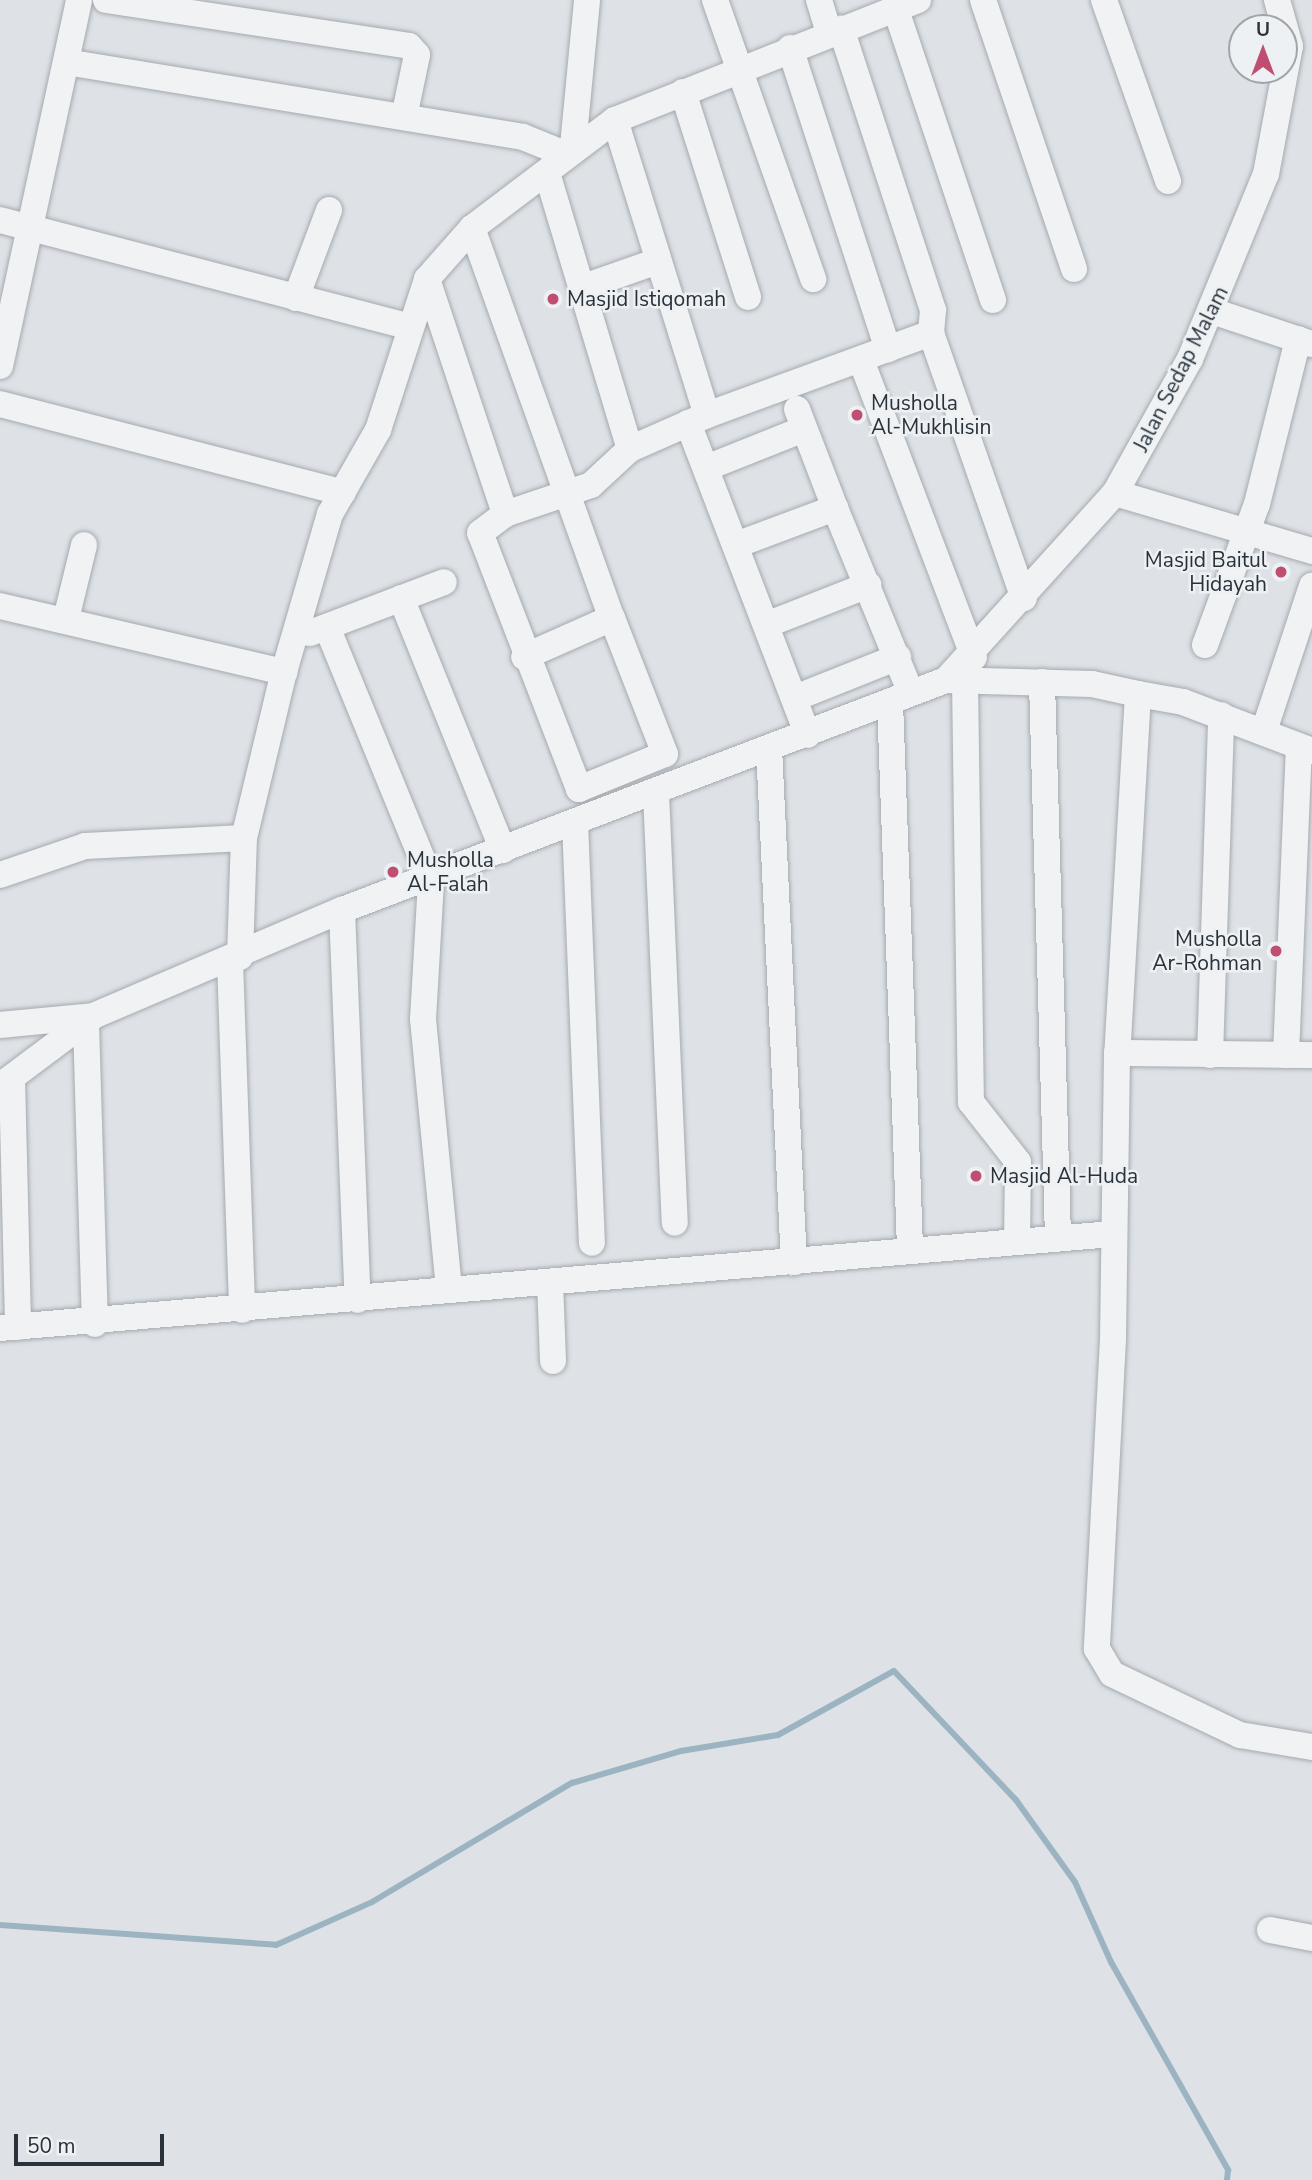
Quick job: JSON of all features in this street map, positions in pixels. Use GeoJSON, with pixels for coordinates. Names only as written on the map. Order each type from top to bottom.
{"type":"FeatureCollection","features":[{"type":"Feature","properties":{"kind":"street"},"geometry":{"type":"LineString","coordinates":[[0,366],[34,228],[79,0]]}},
{"type":"Feature","properties":{"kind":"street"},"geometry":{"type":"LineString","coordinates":[[106,0],[409,46],[417,55],[404,117]]}},
{"type":"Feature","properties":{"kind":"street"},"geometry":{"type":"LineString","coordinates":[[587,0],[562,158],[582,288],[630,449]]}},
{"type":"Feature","properties":{"kind":"street"},"geometry":{"type":"LineString","coordinates":[[715,0],[813,279]]}},
{"type":"Feature","properties":{"kind":"street"},"geometry":{"type":"LineString","coordinates":[[819,0],[835,31],[933,310],[931,333],[1024,598]]}},
{"type":"Feature","properties":{"kind":"street"},"geometry":{"type":"LineString","coordinates":[[983,0],[1074,269]]}},
{"type":"Feature","properties":{"kind":"street"},"geometry":{"type":"LineString","coordinates":[[1104,0],[1168,181]]}},
{"type":"Feature","properties":{"kind":"street","name":"Jalan Sedap Malam"},"geometry":{"type":"LineString","coordinates":[[962,672],[1115,492],[1213,311],[1266,174],[1300,71],[1287,23],[1277,0]]}},
{"type":"Feature","properties":{"kind":"street"},"geometry":{"type":"LineString","coordinates":[[242,1310],[235,959],[244,838],[284,672],[330,514],[378,430],[407,326],[427,279],[472,228],[615,120],[739,66],[835,31],[894,5],[993,300]]}},
{"type":"Feature","properties":{"kind":"street"},"geometry":{"type":"LineString","coordinates":[[790,48],[888,349]]}},
{"type":"Feature","properties":{"kind":"street"},"geometry":{"type":"LineString","coordinates":[[66,62],[523,137],[562,158]]}},
{"type":"Feature","properties":{"kind":"street"},"geometry":{"type":"LineString","coordinates":[[683,92],[748,297]]}},
{"type":"Feature","properties":{"kind":"street"},"geometry":{"type":"LineString","coordinates":[[615,120],[658,261],[698,419],[706,468],[808,735]]}},
{"type":"Feature","properties":{"kind":"street"},"geometry":{"type":"LineString","coordinates":[[296,298],[329,210]]}},
{"type":"Feature","properties":{"kind":"street"},"geometry":{"type":"LineString","coordinates":[[0,220],[407,326]]}},
{"type":"Feature","properties":{"kind":"street"},"geometry":{"type":"LineString","coordinates":[[472,228],[565,493],[665,749],[660,759],[579,789],[572,784],[480,543],[485,524],[505,514],[565,493],[592,485],[630,449],[698,419],[931,333]]}},
{"type":"Feature","properties":{"kind":"street"},"geometry":{"type":"LineString","coordinates":[[582,288],[658,261]]}},
{"type":"Feature","properties":{"kind":"street"},"geometry":{"type":"LineString","coordinates":[[427,279],[505,514]]}},
{"type":"Feature","properties":{"kind":"street"},"geometry":{"type":"LineString","coordinates":[[1205,645],[1247,532],[1305,342],[1213,311]]}},
{"type":"Feature","properties":{"kind":"street"},"geometry":{"type":"LineString","coordinates":[[861,360],[962,672],[971,1102],[1018,1161],[1017,1241]]}},
{"type":"Feature","properties":{"kind":"street"},"geometry":{"type":"LineString","coordinates":[[0,404],[342,492]]}},
{"type":"Feature","properties":{"kind":"street"},"geometry":{"type":"LineString","coordinates":[[706,468],[801,419],[835,508],[898,657],[911,1247]]}},
{"type":"Feature","properties":{"kind":"street"},"geometry":{"type":"LineString","coordinates":[[1115,492],[1312,551]]}},
{"type":"Feature","properties":{"kind":"street"},"geometry":{"type":"LineString","coordinates":[[736,545],[835,508]]}},
{"type":"Feature","properties":{"kind":"street"},"geometry":{"type":"LineString","coordinates":[[66,619],[84,545]]}},
{"type":"Feature","properties":{"kind":"street"},"geometry":{"type":"LineString","coordinates":[[295,638],[444,582]]}},
{"type":"Feature","properties":{"kind":"street"},"geometry":{"type":"LineString","coordinates":[[766,625],[868,585]]}},
{"type":"Feature","properties":{"kind":"street"},"geometry":{"type":"LineString","coordinates":[[1264,731],[1312,586]]}},
{"type":"Feature","properties":{"kind":"street"},"geometry":{"type":"LineString","coordinates":[[401,598],[503,850]]}},
{"type":"Feature","properties":{"kind":"street"},"geometry":{"type":"LineString","coordinates":[[0,606],[66,619],[284,672]]}},
{"type":"Feature","properties":{"kind":"street"},"geometry":{"type":"LineString","coordinates":[[524,657],[612,618]]}},
{"type":"Feature","properties":{"kind":"street"},"geometry":{"type":"LineString","coordinates":[[327,627],[431,881],[423,1019],[449,1290]]}},
{"type":"Feature","properties":{"kind":"street"},"geometry":{"type":"LineString","coordinates":[[795,698],[898,657]]}},
{"type":"Feature","properties":{"kind":"street"},"geometry":{"type":"LineString","coordinates":[[1113,1234],[911,1247],[794,1262],[449,1290],[95,1324],[9,1327],[6,1082],[90,1020],[235,959],[342,910],[431,881],[503,850],[808,735],[962,672],[1138,694],[1222,715],[1305,750],[1299,1055],[1117,1053]]}},
{"type":"Feature","properties":{"kind":"street"},"geometry":{"type":"LineString","coordinates":[[1042,682],[1058,1238]]}},
{"type":"Feature","properties":{"kind":"street"},"geometry":{"type":"LineString","coordinates":[[1138,694],[1117,1053],[1101,1659],[1126,1682],[1240,1735],[1312,1747]]}},
{"type":"Feature","properties":{"kind":"street"},"geometry":{"type":"LineString","coordinates":[[1209,1055],[1222,715]]}},
{"type":"Feature","properties":{"kind":"street"},"geometry":{"type":"LineString","coordinates":[[769,748],[794,1262]]}},
{"type":"Feature","properties":{"kind":"street"},"geometry":{"type":"LineString","coordinates":[[626,773],[646,796],[675,1223]]}},
{"type":"Feature","properties":{"kind":"street"},"geometry":{"type":"LineString","coordinates":[[575,822],[592,1243]]}},
{"type":"Feature","properties":{"kind":"street"},"geometry":{"type":"LineString","coordinates":[[0,876],[85,846],[244,838]]}},
{"type":"Feature","properties":{"kind":"street"},"geometry":{"type":"LineString","coordinates":[[342,910],[358,1300]]}},
{"type":"Feature","properties":{"kind":"street"},"geometry":{"type":"LineString","coordinates":[[0,1025],[90,1020]]}},
{"type":"Feature","properties":{"kind":"street"},"geometry":{"type":"LineString","coordinates":[[90,1020],[95,1324]]}},
{"type":"Feature","properties":{"kind":"street"},"geometry":{"type":"LineString","coordinates":[[550,1282],[553,1361]]}},
{"type":"Feature","properties":{"kind":"street"},"geometry":{"type":"LineString","coordinates":[[1270,1930],[1312,1938]]}},
{"type":"Feature","properties":{"kind":"waterway"},"geometry":{"type":"LineString","coordinates":[[0,1925],[276,1945],[372,1902],[572,1783],[681,1751],[778,1735],[894,1671],[1016,1800],[1075,1882],[1111,1962],[1228,2170],[1227,2180]]}},
{"type":"Feature","properties":{"kind":"place","name":"Masjid Istiqomah"},"geometry":{"type":"Point","coordinates":[553,299]}},
{"type":"Feature","properties":{"kind":"place","name":"Musholla Al-Mukhlisin"},"geometry":{"type":"Point","coordinates":[857,415]}},
{"type":"Feature","properties":{"kind":"place","name":"Masjid Baitul Hidayah"},"geometry":{"type":"Point","coordinates":[1281,572]}},
{"type":"Feature","properties":{"kind":"place","name":"Musholla Al-Falah"},"geometry":{"type":"Point","coordinates":[393,872]}},
{"type":"Feature","properties":{"kind":"place","name":"Musholla Ar-Rohman"},"geometry":{"type":"Point","coordinates":[1276,951]}},
{"type":"Feature","properties":{"kind":"place","name":"Masjid Al-Huda"},"geometry":{"type":"Point","coordinates":[976,1176]}}]}
